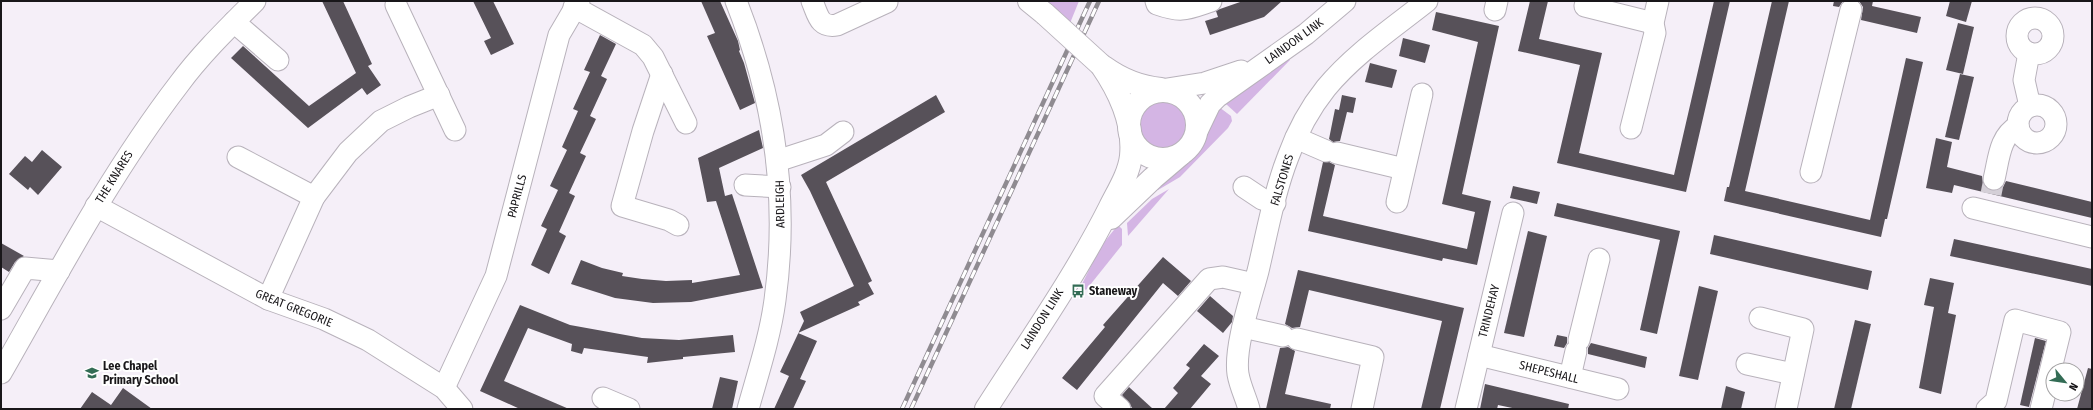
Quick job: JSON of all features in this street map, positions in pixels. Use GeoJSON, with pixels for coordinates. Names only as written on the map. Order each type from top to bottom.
{"type":"FeatureCollection","features":[{"type":"Feature","properties":{"kind":"main road"},"geometry":{"type":"LineString","coordinates":[[1037,5],[1101,65],[1116,76],[1133,83],[1164,89],[1183,97],[1189,102],[1196,116],[1198,129],[1196,137],[1185,152],[1166,159],[1148,156],[1133,142],[1119,96],[1101,65]]}},
{"type":"Feature","properties":{"kind":"main road"},"geometry":{"type":"LineString","coordinates":[[1129,131],[1132,111],[1137,103],[1151,92],[1164,89]]}},
{"type":"Feature","properties":{"kind":"main road","name":"LAINDON LINK"},"geometry":{"type":"LineString","coordinates":[[986,409],[1098,230],[1129,165],[1131,145],[1129,131]]}},
{"type":"Feature","properties":{"kind":"main road","name":"LAINDON LINK"},"geometry":{"type":"LineString","coordinates":[[1098,230],[1153,178],[1185,152]]}},
{"type":"Feature","properties":{"kind":"street","name":"THE KNARES"},"geometry":{"type":"LineString","coordinates":[[1,373],[96,206],[136,142],[180,82],[255,1]]}},
{"type":"Feature","properties":{"kind":"street","name":"ARDLEIGH"},"geometry":{"type":"LineString","coordinates":[[736,1],[747,29],[764,85],[772,124],[780,186],[780,235],[775,301],[764,352],[748,409]]}},
{"type":"Feature","properties":{"kind":"street"},"geometry":{"type":"LineString","coordinates":[[812,1],[823,24],[828,27],[837,25],[887,2]]}},
{"type":"Feature","properties":{"kind":"street"},"geometry":{"type":"LineString","coordinates":[[1156,1],[1157,4],[1175,11],[1194,8],[1211,1]]}},
{"type":"Feature","properties":{"kind":"street","name":"FALSTONES"},"geometry":{"type":"LineString","coordinates":[[1249,409],[1238,374],[1238,355],[1254,284],[1275,203],[1288,158],[1296,138],[1310,111],[1326,88],[1346,66],[1427,1]]}},
{"type":"Feature","properties":{"kind":"street"},"geometry":{"type":"LineString","coordinates":[[1631,128],[1655,32],[1653,23],[1658,1]]}},
{"type":"Feature","properties":{"kind":"street"},"geometry":{"type":"LineString","coordinates":[[396,4],[455,130]]}},
{"type":"Feature","properties":{"kind":"street"},"geometry":{"type":"LineString","coordinates":[[576,4],[643,45],[653,57],[686,123]]}},
{"type":"Feature","properties":{"kind":"street","name":"PAPRILLS"},"geometry":{"type":"LineString","coordinates":[[444,388],[496,276],[559,35],[576,4]]}},
{"type":"Feature","properties":{"kind":"street","name":"LAINDON LINK"},"geometry":{"type":"LineString","coordinates":[[1198,129],[1207,110],[1217,97],[1260,65],[1306,34],[1339,5]]}},
{"type":"Feature","properties":{"kind":"street"},"geometry":{"type":"LineString","coordinates":[[1585,6],[1653,23]]}},
{"type":"Feature","properties":{"kind":"street"},"geometry":{"type":"LineString","coordinates":[[1811,172],[1851,10]]}},
{"type":"Feature","properties":{"kind":"street"},"geometry":{"type":"LineString","coordinates":[[234,22],[278,60]]}},
{"type":"Feature","properties":{"kind":"street"},"geometry":{"type":"LineString","coordinates":[[2029,53],[2024,80],[2030,106]]}},
{"type":"Feature","properties":{"kind":"street","name":"LAINDON LINK"},"geometry":{"type":"LineString","coordinates":[[1164,89],[1204,83],[1260,65]]}},
{"type":"Feature","properties":{"kind":"street"},"geometry":{"type":"LineString","coordinates":[[662,74],[643,131],[622,206],[669,220],[678,225]]}},
{"type":"Feature","properties":{"kind":"street"},"geometry":{"type":"LineString","coordinates":[[1397,202],[1422,94]]}},
{"type":"Feature","properties":{"kind":"street"},"geometry":{"type":"LineString","coordinates":[[268,300],[314,197],[348,152],[381,121],[409,107],[439,95]]}},
{"type":"Feature","properties":{"kind":"street"},"geometry":{"type":"LineString","coordinates":[[2030,106],[2042,106],[2052,112],[2056,124],[2052,136],[2041,143],[2034,143],[2023,137],[2018,126],[2021,114],[2030,106]]}},
{"type":"Feature","properties":{"kind":"street"},"geometry":{"type":"LineString","coordinates":[[2018,126],[2009,131],[2004,139],[1986,198],[2092,237]]}},
{"type":"Feature","properties":{"kind":"street"},"geometry":{"type":"LineString","coordinates":[[777,161],[826,145],[843,132]]}},
{"type":"Feature","properties":{"kind":"street"},"geometry":{"type":"LineString","coordinates":[[1296,138],[1332,152],[1404,169]]}},
{"type":"Feature","properties":{"kind":"street"},"geometry":{"type":"LineString","coordinates":[[238,157],[314,197]]}},
{"type":"Feature","properties":{"kind":"street"},"geometry":{"type":"LineString","coordinates":[[745,185],[780,186]]}},
{"type":"Feature","properties":{"kind":"street"},"geometry":{"type":"LineString","coordinates":[[1244,187],[1262,199],[1275,203]]}},
{"type":"Feature","properties":{"kind":"street","name":"GREAT GREGORIE"},"geometry":{"type":"LineString","coordinates":[[96,206],[268,300],[324,319],[368,340],[444,388],[462,409]]}},
{"type":"Feature","properties":{"kind":"street","name":"TRINDEHAY"},"geometry":{"type":"LineString","coordinates":[[1466,409],[1513,213]]}},
{"type":"Feature","properties":{"kind":"street"},"geometry":{"type":"LineString","coordinates":[[1570,377],[1599,259]]}},
{"type":"Feature","properties":{"kind":"street"},"geometry":{"type":"LineString","coordinates":[[1,309],[25,268],[59,271]]}},
{"type":"Feature","properties":{"kind":"street"},"geometry":{"type":"LineString","coordinates":[[1120,409],[1105,396],[1209,279],[1223,277],[1254,284]]}},
{"type":"Feature","properties":{"kind":"street"},"geometry":{"type":"LineString","coordinates":[[1760,318],[1803,329],[1786,409]]}},
{"type":"Feature","properties":{"kind":"street"},"geometry":{"type":"LineString","coordinates":[[1987,409],[1996,401],[2015,320],[2060,332],[2041,409]]}},
{"type":"Feature","properties":{"kind":"street"},"geometry":{"type":"LineString","coordinates":[[1244,327],[1373,357],[1362,409]]}},
{"type":"Feature","properties":{"kind":"street","name":"SHEPESHALL"},"geometry":{"type":"LineString","coordinates":[[1479,355],[1618,389]]}},
{"type":"Feature","properties":{"kind":"street"},"geometry":{"type":"LineString","coordinates":[[1747,364],[1793,374]]}},
{"type":"Feature","properties":{"kind":"street"},"geometry":{"type":"LineString","coordinates":[[603,398],[629,409]]}},
{"type":"Feature","properties":{"kind":"shaded area"},"geometry":{"type":"Polygon","coordinates":[[[1036,1],[1079,1],[1066,33],[1036,1]]]}},
{"type":"Feature","properties":{"kind":"shaded area"},"geometry":{"type":"Polygon","coordinates":[[[1288,57],[1290,60],[1237,114],[1226,104],[1224,99],[1288,57]]]}},
{"type":"Feature","properties":{"kind":"shaded area"},"geometry":{"type":"Polygon","coordinates":[[[1163,101],[1172,103],[1180,108],[1185,116],[1187,125],[1185,134],[1180,142],[1172,147],[1163,149],[1154,147],[1146,142],[1141,134],[1139,125],[1141,116],[1146,108],[1154,103],[1163,101]]]}},
{"type":"Feature","properties":{"kind":"shaded area"},"geometry":{"type":"Polygon","coordinates":[[[1219,107],[1231,116],[1232,121],[1228,128],[1180,177],[1158,190],[1156,188],[1197,153],[1219,107]]]}},
{"type":"Feature","properties":{"kind":"shaded area"},"geometry":{"type":"Polygon","coordinates":[[[1169,189],[1128,236],[1127,223],[1152,199],[1169,189]]]}},
{"type":"Feature","properties":{"kind":"shaded area"},"geometry":{"type":"Polygon","coordinates":[[[1118,225],[1122,229],[1122,245],[1086,290],[1081,286],[1101,246],[1118,225]]]}},
{"type":"Feature","properties":{"kind":"building"},"geometry":{"type":"Polygon","coordinates":[[[322,1],[343,1],[372,64],[368,66],[381,85],[367,95],[362,88],[308,128],[231,58],[243,46],[309,106],[356,73],[322,1]]]}},
{"type":"Feature","properties":{"kind":"building"},"geometry":{"type":"Polygon","coordinates":[[[473,1],[493,1],[514,44],[491,55],[484,41],[491,38],[473,1]]]}},
{"type":"Feature","properties":{"kind":"building"},"geometry":{"type":"Polygon","coordinates":[[[701,1],[720,1],[738,41],[739,51],[744,63],[755,103],[740,110],[707,36],[715,33],[701,1]]]}},
{"type":"Feature","properties":{"kind":"building"},"geometry":{"type":"Polygon","coordinates":[[[1243,1],[1282,1],[1264,17],[1210,35],[1205,21],[1218,17],[1216,11],[1243,1]]]}},
{"type":"Feature","properties":{"kind":"building"},"geometry":{"type":"Polygon","coordinates":[[[1530,1],[1548,1],[1539,39],[1602,53],[1579,153],[1674,175],[1714,1],[1730,1],[1686,192],[1557,163],[1580,65],[1518,51],[1530,1]]]}},
{"type":"Feature","properties":{"kind":"building"},"geometry":{"type":"Polygon","coordinates":[[[1772,1],[1789,1],[1745,191],[1870,220],[1906,58],[1923,62],[1887,219],[1885,219],[1881,237],[1724,201],[1727,187],[1729,187],[1772,1]]]}},
{"type":"Feature","properties":{"kind":"building"},"geometry":{"type":"Polygon","coordinates":[[[1834,1],[1843,1],[1839,7],[1833,6],[1834,1]]]}},
{"type":"Feature","properties":{"kind":"building"},"geometry":{"type":"Polygon","coordinates":[[[1859,1],[1873,1],[1872,6],[1921,17],[1917,33],[1861,20],[1863,7],[1859,1]]]}},
{"type":"Feature","properties":{"kind":"building"},"geometry":{"type":"Polygon","coordinates":[[[1950,1],[1972,1],[1966,22],[1946,16],[1950,1]]]}},
{"type":"Feature","properties":{"kind":"building"},"geometry":{"type":"Polygon","coordinates":[[[1436,12],[1499,26],[1462,194],[1491,201],[1477,265],[1443,258],[1442,261],[1308,231],[1323,162],[1329,162],[1335,165],[1323,216],[1467,249],[1475,212],[1442,204],[1478,42],[1432,30],[1436,12]]]}},
{"type":"Feature","properties":{"kind":"building"},"geometry":{"type":"Polygon","coordinates":[[[1958,23],[1974,27],[1963,74],[1946,70],[1958,23]]]}},
{"type":"Feature","properties":{"kind":"building"},"geometry":{"type":"Polygon","coordinates":[[[600,35],[616,44],[601,76],[607,79],[590,116],[596,119],[580,153],[586,156],[569,193],[575,196],[559,232],[566,236],[549,274],[531,265],[547,229],[541,226],[558,190],[550,186],[567,150],[562,147],[578,111],[573,109],[590,72],[584,70],[600,35]]]}},
{"type":"Feature","properties":{"kind":"building"},"geometry":{"type":"Polygon","coordinates":[[[1403,38],[1430,45],[1425,63],[1399,56],[1403,38]]]}},
{"type":"Feature","properties":{"kind":"building"},"geometry":{"type":"Polygon","coordinates":[[[1370,63],[1397,70],[1392,88],[1365,82],[1370,63]]]}},
{"type":"Feature","properties":{"kind":"building"},"geometry":{"type":"Polygon","coordinates":[[[1960,74],[1974,77],[1959,140],[1945,137],[1960,74]]]}},
{"type":"Feature","properties":{"kind":"building"},"geometry":{"type":"Polygon","coordinates":[[[936,95],[945,112],[826,182],[872,281],[868,283],[874,294],[858,302],[860,305],[798,333],[804,321],[800,312],[854,286],[810,191],[801,175],[936,95]]]}},
{"type":"Feature","properties":{"kind":"building"},"geometry":{"type":"Polygon","coordinates":[[[1342,95],[1356,98],[1353,113],[1347,112],[1340,141],[1333,142],[1329,139],[1335,109],[1339,110],[1342,95]]]}},
{"type":"Feature","properties":{"kind":"building"},"geometry":{"type":"Polygon","coordinates":[[[759,130],[763,148],[719,168],[725,196],[732,194],[763,288],[691,302],[653,303],[615,298],[571,284],[581,260],[602,268],[623,273],[622,276],[642,279],[666,281],[692,280],[692,283],[740,275],[716,201],[707,202],[698,158],[759,130]]]}},
{"type":"Feature","properties":{"kind":"building"},"geometry":{"type":"Polygon","coordinates":[[[1936,138],[1952,142],[1947,167],[1982,176],[1983,183],[1991,191],[1998,190],[2003,187],[2006,181],[2092,202],[2092,218],[1954,185],[1952,193],[1926,188],[1936,138]]]}},
{"type":"Feature","properties":{"kind":"building"},"geometry":{"type":"Polygon","coordinates":[[[42,150],[62,167],[38,195],[30,187],[28,190],[9,174],[25,156],[32,162],[42,150]]]}},
{"type":"Feature","properties":{"kind":"building"},"geometry":{"type":"Polygon","coordinates":[[[1513,186],[1540,192],[1537,204],[1510,198],[1513,186]]]}},
{"type":"Feature","properties":{"kind":"building"},"geometry":{"type":"Polygon","coordinates":[[[1557,203],[1680,231],[1657,334],[1640,330],[1660,240],[1554,216],[1557,203]]]}},
{"type":"Feature","properties":{"kind":"building"},"geometry":{"type":"Polygon","coordinates":[[[1528,231],[1547,236],[1524,337],[1504,333],[1528,231]]]}},
{"type":"Feature","properties":{"kind":"building"},"geometry":{"type":"Polygon","coordinates":[[[1714,235],[1872,271],[1868,290],[1710,254],[1714,235]]]}},
{"type":"Feature","properties":{"kind":"building"},"geometry":{"type":"Polygon","coordinates":[[[1954,239],[2092,269],[2092,286],[1950,256],[1954,239]]]}},
{"type":"Feature","properties":{"kind":"building"},"geometry":{"type":"Polygon","coordinates":[[[1,243],[24,256],[15,262],[9,272],[1,267],[1,243]]]}},
{"type":"Feature","properties":{"kind":"building"},"geometry":{"type":"Polygon","coordinates":[[[1163,257],[1191,281],[1178,296],[1163,283],[1077,390],[1062,378],[1105,327],[1103,325],[1163,257]]]}},
{"type":"Feature","properties":{"kind":"building"},"geometry":{"type":"Polygon","coordinates":[[[1298,270],[1464,308],[1440,409],[1421,409],[1442,321],[1309,290],[1300,327],[1292,328],[1285,324],[1298,270]]]}},
{"type":"Feature","properties":{"kind":"building"},"geometry":{"type":"Polygon","coordinates":[[[1930,278],[1954,283],[1948,313],[1956,315],[1941,394],[1919,388],[1934,307],[1924,305],[1930,278]]]}},
{"type":"Feature","properties":{"kind":"building"},"geometry":{"type":"Polygon","coordinates":[[[1699,286],[1718,291],[1698,380],[1679,376],[1699,286]]]}},
{"type":"Feature","properties":{"kind":"building"},"geometry":{"type":"Polygon","coordinates":[[[1210,296],[1233,316],[1232,322],[1223,333],[1197,311],[1210,296]]]}},
{"type":"Feature","properties":{"kind":"building"},"geometry":{"type":"Polygon","coordinates":[[[520,305],[570,325],[642,338],[679,340],[733,335],[735,352],[683,357],[683,359],[647,363],[648,357],[584,348],[582,354],[571,351],[572,344],[528,328],[504,381],[569,409],[520,409],[480,391],[520,305]]]}},
{"type":"Feature","properties":{"kind":"building"},"geometry":{"type":"Polygon","coordinates":[[[1855,320],[1871,324],[1851,409],[1834,409],[1855,320]]]}},
{"type":"Feature","properties":{"kind":"building"},"geometry":{"type":"Polygon","coordinates":[[[798,333],[817,341],[800,379],[806,381],[793,409],[774,409],[789,376],[780,372],[798,333]]]}},
{"type":"Feature","properties":{"kind":"building"},"geometry":{"type":"Polygon","coordinates":[[[1557,335],[1567,337],[1567,343],[1564,348],[1554,346],[1557,335]]]}},
{"type":"Feature","properties":{"kind":"building"},"geometry":{"type":"Polygon","coordinates":[[[2035,338],[2046,341],[2029,407],[2020,405],[2035,338]]]}},
{"type":"Feature","properties":{"kind":"building"},"geometry":{"type":"Polygon","coordinates":[[[1591,343],[1647,357],[1645,368],[1588,354],[1588,348],[1591,343]]]}},
{"type":"Feature","properties":{"kind":"building"},"geometry":{"type":"Polygon","coordinates":[[[1204,344],[1219,356],[1201,376],[1211,384],[1190,409],[1164,409],[1178,393],[1173,388],[1190,368],[1186,365],[1204,344]]]}},
{"type":"Feature","properties":{"kind":"building"},"geometry":{"type":"Polygon","coordinates":[[[1288,347],[1295,351],[1285,394],[1331,404],[1330,409],[1266,409],[1280,348],[1288,347]]]}},
{"type":"Feature","properties":{"kind":"building"},"geometry":{"type":"Polygon","coordinates":[[[2088,368],[2092,369],[2092,409],[2077,409],[2079,402],[2085,402],[2085,379],[2088,368]]]}},
{"type":"Feature","properties":{"kind":"building"},"geometry":{"type":"Polygon","coordinates":[[[720,377],[738,381],[732,409],[712,409],[720,377]]]}},
{"type":"Feature","properties":{"kind":"building"},"geometry":{"type":"Polygon","coordinates":[[[1485,384],[1569,404],[1568,409],[1517,409],[1498,405],[1497,409],[1480,409],[1485,384]]]}},
{"type":"Feature","properties":{"kind":"building"},"geometry":{"type":"Polygon","coordinates":[[[1726,386],[1745,392],[1741,409],[1721,409],[1726,386]]]}},
{"type":"Feature","properties":{"kind":"building"},"geometry":{"type":"Polygon","coordinates":[[[1129,387],[1153,409],[1133,409],[1122,395],[1129,387]]]}},
{"type":"Feature","properties":{"kind":"building"},"geometry":{"type":"Polygon","coordinates":[[[123,388],[152,409],[80,409],[92,392],[111,405],[123,388]]]}},
{"type":"Feature","properties":{"kind":"tunnel"},"geometry":{"type":"LineString","coordinates":[[1991,194],[1994,179]]}},
{"type":"Feature","properties":{"kind":"railway"},"geometry":{"type":"LineString","coordinates":[[902,409],[1090,1]]}},
{"type":"Feature","properties":{"kind":"railway"},"geometry":{"type":"LineString","coordinates":[[911,409],[1099,1]]}},
{"type":"Feature","properties":{"kind":"place","name":"Staneway"},"geometry":{"type":"Point","coordinates":[1078,291]}},
{"type":"Feature","properties":{"kind":"place","name":"Lee Chapel Primary School"},"geometry":{"type":"Point","coordinates":[92,373]}}]}
